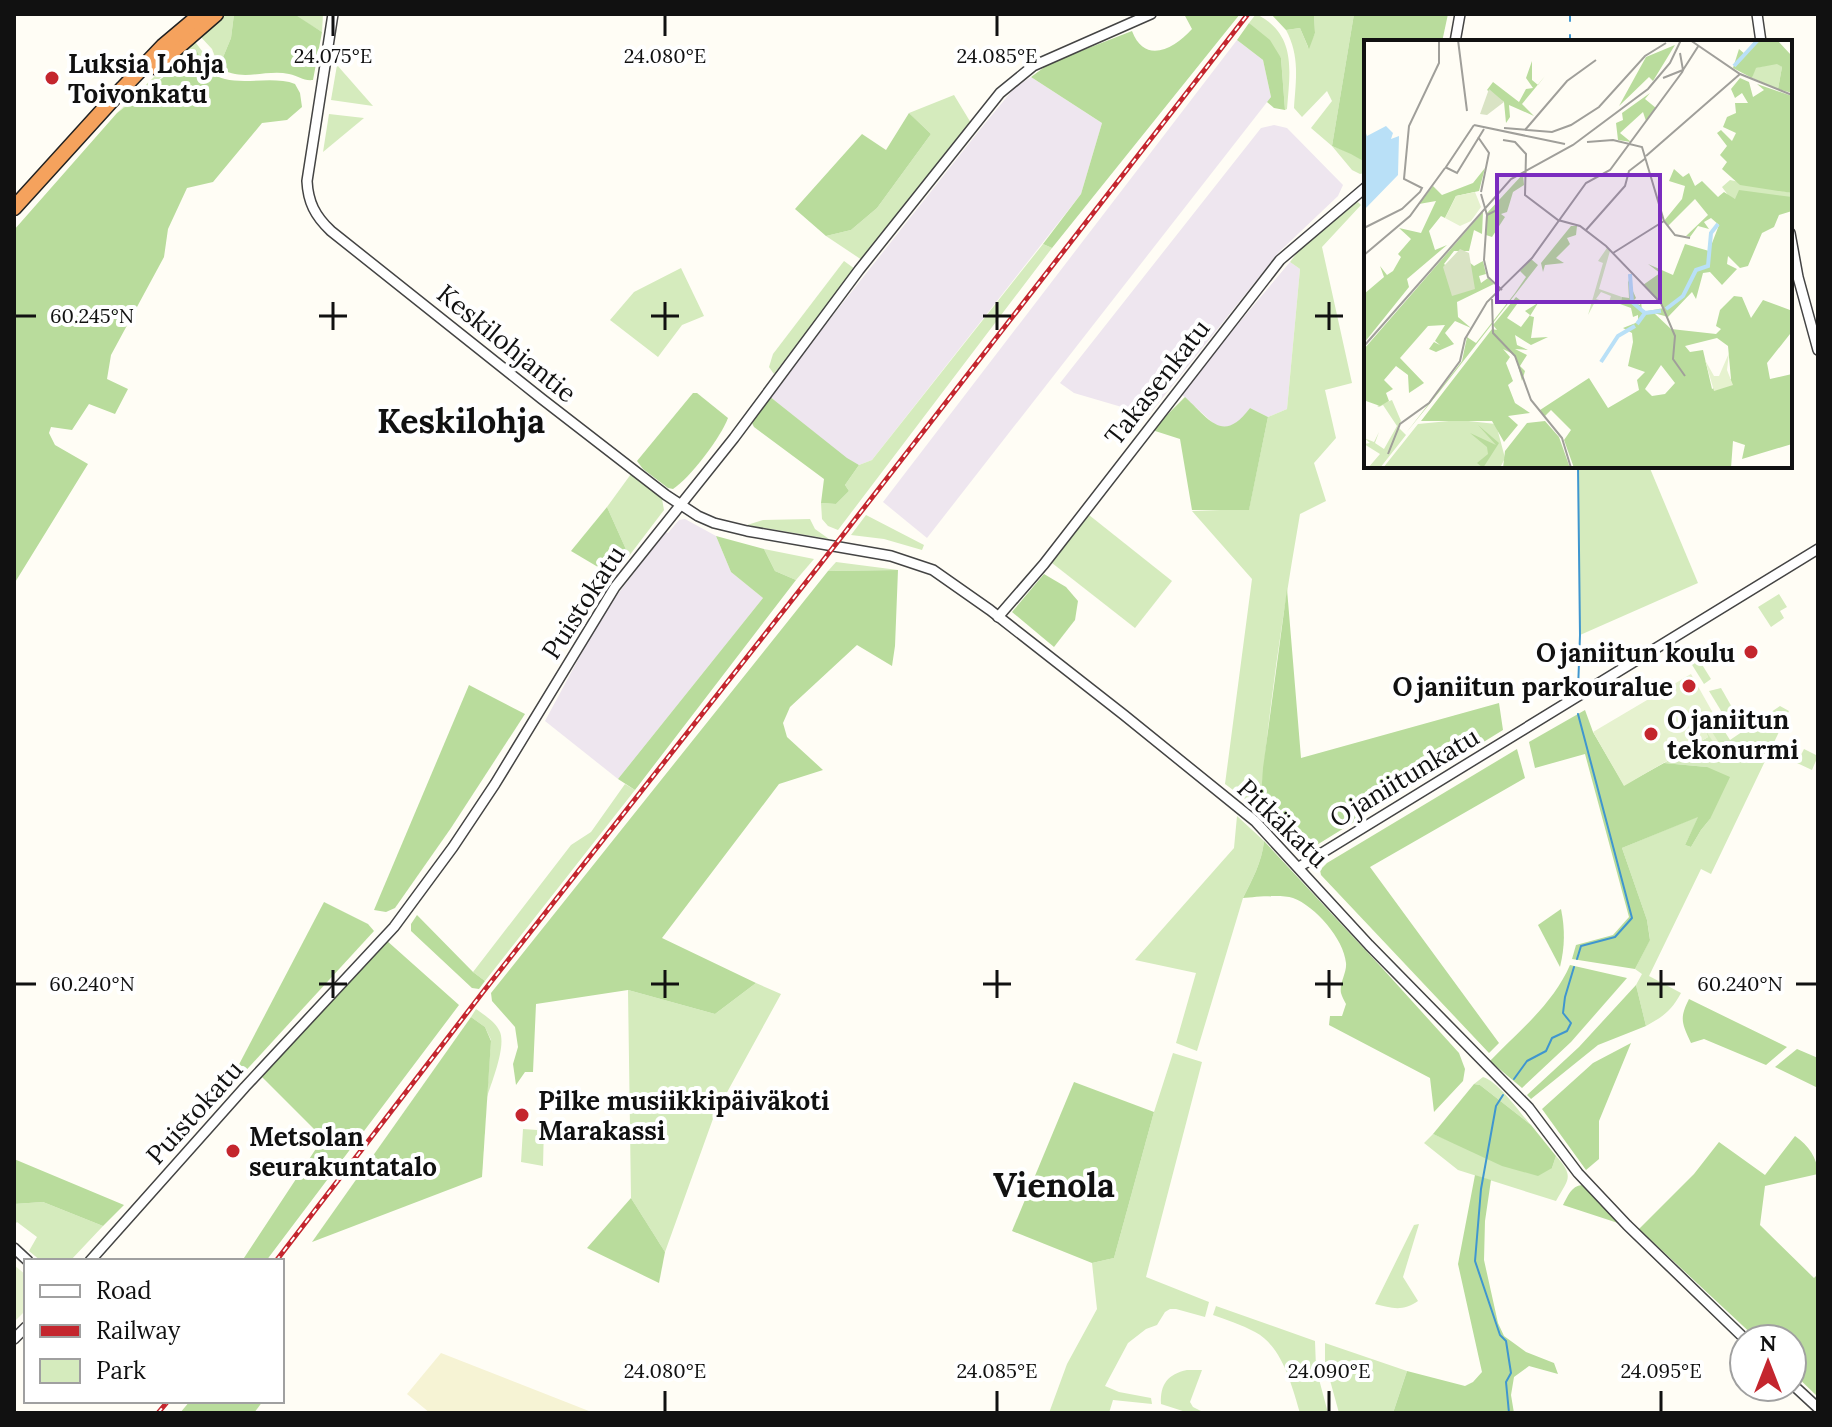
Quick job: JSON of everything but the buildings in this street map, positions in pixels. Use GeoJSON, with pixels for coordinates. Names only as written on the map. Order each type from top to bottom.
{"type":"FeatureCollection","features":[{"type":"Feature","properties":{"kind":"highway"},"geometry":{"type":"LineString","coordinates":[[14,208],[163,46],[201,14]]}},
{"type":"Feature","properties":{"kind":"highway"},"geometry":{"type":"LineString","coordinates":[[103,110],[126,94],[216,14]]}},
{"type":"Feature","properties":{"kind":"highway"},"geometry":{"type":"LineString","coordinates":[[14,198],[37,172],[52,167]]}},
{"type":"Feature","properties":{"kind":"street","name":"Keskilohjantie"},"geometry":{"type":"LineString","coordinates":[[333,14],[307,181],[308,198],[319,220],[549,405],[680,505]]}},
{"type":"Feature","properties":{"kind":"street","name":"Puistokatu"},"geometry":{"type":"LineString","coordinates":[[92,1259],[245,1087],[394,927],[495,784],[615,587],[746,423],[859,270],[1000,93],[1033,66],[1151,14]]}},
{"type":"Feature","properties":{"kind":"street"},"geometry":{"type":"LineString","coordinates":[[1455,40],[1460,14]]}},
{"type":"Feature","properties":{"kind":"street"},"geometry":{"type":"LineString","coordinates":[[1757,14],[1761,40]]}},
{"type":"Feature","properties":{"kind":"street","name":"Takasenkatu"},"geometry":{"type":"LineString","coordinates":[[998,617],[1044,564],[1280,260],[1364,189]]}},
{"type":"Feature","properties":{"kind":"street"},"geometry":{"type":"LineString","coordinates":[[1792,244],[1818,350]]}},
{"type":"Feature","properties":{"kind":"street","name":"Pitkäkatu"},"geometry":{"type":"LineString","coordinates":[[680,505],[714,523],[891,556],[933,570],[998,617],[1255,821],[1433,1012],[1529,1108],[1578,1173],[1627,1225],[1728,1323]]}},
{"type":"Feature","properties":{"kind":"street","name":"Ojaniitunkatu"},"geometry":{"type":"LineString","coordinates":[[1299,867],[1818,549]]}},
{"type":"Feature","properties":{"kind":"shaded area"},"geometry":{"type":"Polygon","coordinates":[[[1237,40],[1263,60],[1271,97],[927,538],[883,502],[1237,40]]]}},
{"type":"Feature","properties":{"kind":"shaded area"},"geometry":{"type":"Polygon","coordinates":[[[1031,77],[1102,123],[1081,194],[872,460],[859,465],[847,459],[769,396],[978,132],[1015,87],[1031,77]]]}},
{"type":"Feature","properties":{"kind":"shaded area"},"geometry":{"type":"Polygon","coordinates":[[[1274,125],[1287,128],[1343,185],[1338,196],[1279,252],[1149,415],[1074,393],[1060,383],[1261,128],[1274,125]]]}},
{"type":"Feature","properties":{"kind":"shaded area"},"geometry":{"type":"Polygon","coordinates":[[[1290,262],[1300,269],[1287,409],[1268,417],[1250,408],[1239,423],[1220,427],[1180,393],[1290,262]]]}},
{"type":"Feature","properties":{"kind":"shaded area"},"geometry":{"type":"Polygon","coordinates":[[[685,519],[716,536],[731,572],[763,598],[618,779],[545,721],[602,615],[665,532],[668,533],[679,520],[685,519]]]}},
{"type":"Feature","properties":{"kind":"shaded area"},"geometry":{"type":"Polygon","coordinates":[[[441,1353],[594,1413],[430,1413],[407,1394],[441,1353]]]}},
{"type":"Feature","properties":{"kind":"green space"},"geometry":{"type":"Polygon","coordinates":[[[222,14],[234,14],[231,38],[219,67],[212,49],[199,35],[222,14]]]}},
{"type":"Feature","properties":{"kind":"green space"},"geometry":{"type":"Polygon","coordinates":[[[234,14],[294,14],[322,32],[313,80],[280,73],[235,74],[219,67],[231,38],[234,14]]]}},
{"type":"Feature","properties":{"kind":"green space"},"geometry":{"type":"Polygon","coordinates":[[[294,14],[323,14],[322,32],[294,15],[294,14]]]}},
{"type":"Feature","properties":{"kind":"green space"},"geometry":{"type":"Polygon","coordinates":[[[1184,14],[1240,14],[1052,248],[1043,244],[1081,194],[1102,123],[1031,77],[1050,63],[1132,31],[1144,48],[1152,51],[1169,47],[1192,29],[1184,14]]]}},
{"type":"Feature","properties":{"kind":"green space"},"geometry":{"type":"Polygon","coordinates":[[[1256,14],[1279,32],[1285,43],[1289,81],[1285,110],[1281,58],[1249,23],[1256,14]]]}},
{"type":"Feature","properties":{"kind":"green space"},"geometry":{"type":"Polygon","coordinates":[[[1271,14],[1314,14],[1315,33],[1309,49],[1300,28],[1286,30],[1271,14]]]}},
{"type":"Feature","properties":{"kind":"green space"},"geometry":{"type":"Polygon","coordinates":[[[1314,14],[1354,14],[1332,146],[1311,128],[1332,101],[1327,91],[1302,117],[1294,108],[1295,59],[1286,30],[1300,28],[1308,47],[1315,33],[1314,14]]]}},
{"type":"Feature","properties":{"kind":"green space"},"geometry":{"type":"Polygon","coordinates":[[[1354,14],[1448,14],[1442,40],[1364,40],[1364,161],[1332,146],[1354,14]]]}},
{"type":"Feature","properties":{"kind":"green space"},"geometry":{"type":"Polygon","coordinates":[[[1249,23],[1270,40],[1281,58],[1285,110],[1274,108],[1267,102],[1271,97],[1263,60],[1237,40],[1249,23]]]}},
{"type":"Feature","properties":{"kind":"green space"},"geometry":{"type":"Polygon","coordinates":[[[193,39],[205,55],[211,72],[195,50],[117,113],[193,39]]]}},
{"type":"Feature","properties":{"kind":"green space"},"geometry":{"type":"Polygon","coordinates":[[[196,50],[208,69],[218,77],[295,84],[302,107],[287,120],[262,123],[213,182],[187,188],[168,229],[164,257],[111,355],[107,379],[128,389],[115,414],[89,404],[72,430],[51,427],[49,433],[55,445],[88,464],[14,584],[14,230],[117,113],[196,50]]]}},
{"type":"Feature","properties":{"kind":"green space"},"geometry":{"type":"Polygon","coordinates":[[[337,65],[373,106],[331,100],[337,65]]]}},
{"type":"Feature","properties":{"kind":"green space"},"geometry":{"type":"Polygon","coordinates":[[[954,95],[971,123],[862,260],[826,236],[851,230],[877,208],[931,134],[909,113],[954,95]]]}},
{"type":"Feature","properties":{"kind":"green space"},"geometry":{"type":"Polygon","coordinates":[[[909,113],[931,134],[877,208],[851,230],[826,236],[795,209],[862,134],[886,150],[909,113]]]}},
{"type":"Feature","properties":{"kind":"green space"},"geometry":{"type":"Polygon","coordinates":[[[329,114],[364,118],[323,152],[329,114]]]}},
{"type":"Feature","properties":{"kind":"green space"},"geometry":{"type":"Polygon","coordinates":[[[1332,146],[1364,161],[1364,173],[1352,170],[1332,146]]]}},
{"type":"Feature","properties":{"kind":"green space"},"geometry":{"type":"Polygon","coordinates":[[[1358,202],[1361,205],[1322,247],[1352,383],[1325,390],[1336,438],[1314,463],[1326,501],[1300,514],[1267,736],[1260,810],[1225,784],[1252,579],[1192,511],[1249,509],[1268,417],[1287,409],[1300,269],[1290,262],[1300,249],[1358,202]]]}},
{"type":"Feature","properties":{"kind":"green space"},"geometry":{"type":"Polygon","coordinates":[[[1043,244],[1052,248],[838,530],[828,526],[822,519],[821,503],[836,504],[849,491],[845,485],[859,465],[872,460],[1043,244]]]}},
{"type":"Feature","properties":{"kind":"green space"},"geometry":{"type":"Polygon","coordinates":[[[844,261],[855,269],[774,374],[769,367],[773,354],[844,261]]]}},
{"type":"Feature","properties":{"kind":"green space"},"geometry":{"type":"Polygon","coordinates":[[[681,268],[704,316],[682,325],[658,357],[610,320],[634,292],[681,268]]]}},
{"type":"Feature","properties":{"kind":"green space"},"geometry":{"type":"Polygon","coordinates":[[[693,393],[728,418],[696,467],[680,484],[673,489],[668,488],[637,461],[693,393]]]}},
{"type":"Feature","properties":{"kind":"green space"},"geometry":{"type":"Polygon","coordinates":[[[769,396],[859,465],[845,485],[849,491],[836,504],[821,503],[824,479],[754,427],[751,421],[769,396]]]}},
{"type":"Feature","properties":{"kind":"green space"},"geometry":{"type":"Polygon","coordinates":[[[1185,397],[1217,425],[1232,425],[1250,408],[1268,417],[1249,510],[1192,510],[1180,439],[1152,430],[1185,397]]]}},
{"type":"Feature","properties":{"kind":"green space"},"geometry":{"type":"Polygon","coordinates":[[[1578,468],[1650,468],[1698,583],[1580,635],[1578,468]]]}},
{"type":"Feature","properties":{"kind":"green space"},"geometry":{"type":"Polygon","coordinates":[[[631,474],[662,499],[664,510],[629,556],[607,507],[631,474]]]}},
{"type":"Feature","properties":{"kind":"green space"},"geometry":{"type":"Polygon","coordinates":[[[607,507],[629,556],[613,574],[571,551],[607,507]]]}},
{"type":"Feature","properties":{"kind":"green space"},"geometry":{"type":"Polygon","coordinates":[[[866,515],[924,545],[922,550],[884,539],[851,535],[866,515]]]}},
{"type":"Feature","properties":{"kind":"green space"},"geometry":{"type":"Polygon","coordinates":[[[1089,515],[1172,581],[1135,628],[1052,563],[1089,515]]]}},
{"type":"Feature","properties":{"kind":"green space"},"geometry":{"type":"Polygon","coordinates":[[[810,519],[815,529],[829,539],[747,525],[763,520],[810,519]]]}},
{"type":"Feature","properties":{"kind":"green space"},"geometry":{"type":"Polygon","coordinates":[[[716,536],[764,549],[775,571],[796,580],[635,790],[618,779],[763,598],[731,572],[716,536]]]}},
{"type":"Feature","properties":{"kind":"green space"},"geometry":{"type":"Polygon","coordinates":[[[764,549],[814,559],[796,580],[775,571],[764,549]]]}},
{"type":"Feature","properties":{"kind":"green space"},"geometry":{"type":"Polygon","coordinates":[[[836,562],[898,570],[828,571],[836,562]]]}},
{"type":"Feature","properties":{"kind":"green space"},"geometry":{"type":"Polygon","coordinates":[[[898,570],[892,666],[857,645],[790,707],[783,723],[787,737],[823,770],[779,784],[662,938],[756,983],[715,1014],[628,990],[536,1004],[533,1072],[525,1072],[516,1085],[513,1064],[518,1047],[515,1027],[492,1001],[491,993],[828,571],[898,570]]]}},
{"type":"Feature","properties":{"kind":"green space"},"geometry":{"type":"Polygon","coordinates":[[[1044,574],[1066,587],[1078,601],[1075,620],[1054,647],[1012,612],[1044,574]]]}},
{"type":"Feature","properties":{"kind":"green space"},"geometry":{"type":"Polygon","coordinates":[[[1287,589],[1301,758],[1499,703],[1503,730],[1307,851],[1260,810],[1287,589]]]}},
{"type":"Feature","properties":{"kind":"green space"},"geometry":{"type":"Polygon","coordinates":[[[1779,594],[1787,607],[1780,611],[1784,618],[1771,627],[1758,607],[1779,594]]]}},
{"type":"Feature","properties":{"kind":"green space"},"geometry":{"type":"Polygon","coordinates":[[[1696,655],[1711,679],[1704,684],[1689,660],[1696,655]]]}},
{"type":"Feature","properties":{"kind":"green space","name":"Ojaniitun tekonurmi"},"geometry":{"type":"Polygon","coordinates":[[[1691,674],[1713,713],[1700,722],[1705,721],[1721,746],[1717,748],[1706,731],[1708,737],[1624,786],[1593,732],[1691,674]]]}},
{"type":"Feature","properties":{"kind":"green space"},"geometry":{"type":"Polygon","coordinates":[[[469,685],[525,714],[395,908],[386,912],[374,910],[469,685]]]}},
{"type":"Feature","properties":{"kind":"green space"},"geometry":{"type":"Polygon","coordinates":[[[1721,688],[1733,709],[1723,714],[1709,691],[1721,688]]]}},
{"type":"Feature","properties":{"kind":"green space"},"geometry":{"type":"Polygon","coordinates":[[[1780,706],[1789,711],[1711,874],[1701,869],[1649,976],[1681,993],[1666,1012],[1646,1026],[1636,985],[1642,974],[1635,969],[1650,939],[1647,920],[1622,848],[1699,816],[1685,845],[1691,847],[1710,819],[1707,767],[1664,763],[1708,737],[1699,721],[1713,713],[1730,740],[1780,706]]]}},
{"type":"Feature","properties":{"kind":"green space"},"geometry":{"type":"Polygon","coordinates":[[[1585,710],[1593,732],[1624,785],[1664,763],[1707,767],[1730,777],[1710,819],[1691,847],[1685,845],[1698,817],[1622,848],[1647,920],[1650,940],[1635,969],[1572,959],[1576,945],[1613,935],[1629,917],[1585,754],[1535,768],[1529,742],[1585,710]]]}},
{"type":"Feature","properties":{"kind":"green space"},"geometry":{"type":"Polygon","coordinates":[[[1517,749],[1525,778],[1370,867],[1499,1043],[1489,1053],[1321,875],[1320,870],[1517,749]]]}},
{"type":"Feature","properties":{"kind":"green space"},"geometry":{"type":"Polygon","coordinates":[[[1804,749],[1818,756],[1812,770],[1797,763],[1804,749]]]}},
{"type":"Feature","properties":{"kind":"green space"},"geometry":{"type":"Polygon","coordinates":[[[625,784],[635,790],[485,981],[473,972],[571,845],[591,832],[625,784]]]}},
{"type":"Feature","properties":{"kind":"green space"},"geometry":{"type":"Polygon","coordinates":[[[1237,816],[1264,841],[1263,849],[1243,898],[1197,1051],[1176,1043],[1196,973],[1135,960],[1234,848],[1237,816]]]}},
{"type":"Feature","properties":{"kind":"green space"},"geometry":{"type":"Polygon","coordinates":[[[1264,841],[1459,1053],[1465,1069],[1463,1081],[1434,1112],[1430,1078],[1329,1025],[1330,1016],[1342,1016],[1346,1004],[1341,989],[1346,963],[1340,944],[1327,924],[1293,898],[1243,898],[1259,864],[1264,841]]]}},
{"type":"Feature","properties":{"kind":"green space"},"geometry":{"type":"Polygon","coordinates":[[[324,902],[368,924],[374,931],[239,1078],[234,1074],[324,902]]]}},
{"type":"Feature","properties":{"kind":"green space"},"geometry":{"type":"Polygon","coordinates":[[[1561,909],[1564,938],[1560,967],[1538,925],[1561,909]]]}},
{"type":"Feature","properties":{"kind":"green space"},"geometry":{"type":"Polygon","coordinates":[[[417,915],[485,981],[479,989],[472,988],[411,931],[411,924],[417,915]]]}},
{"type":"Feature","properties":{"kind":"green space"},"geometry":{"type":"Polygon","coordinates":[[[386,940],[459,1005],[268,1259],[243,1259],[323,1138],[262,1077],[386,940]]]}},
{"type":"Feature","properties":{"kind":"green space"},"geometry":{"type":"Polygon","coordinates":[[[1570,965],[1627,978],[1571,1042],[1522,1088],[1490,1061],[1545,1005],[1570,965]]]}},
{"type":"Feature","properties":{"kind":"green space"},"geometry":{"type":"Polygon","coordinates":[[[756,983],[781,994],[714,1116],[665,1252],[631,1198],[628,990],[715,1014],[756,983]]]}},
{"type":"Feature","properties":{"kind":"green space"},"geometry":{"type":"Polygon","coordinates":[[[1636,985],[1646,1026],[1598,1045],[1531,1099],[1527,1095],[1579,1047],[1636,985]]]}},
{"type":"Feature","properties":{"kind":"green space"},"geometry":{"type":"Polygon","coordinates":[[[1689,999],[1787,1047],[1766,1065],[1704,1039],[1691,1043],[1683,1021],[1689,999]]]}},
{"type":"Feature","properties":{"kind":"green space"},"geometry":{"type":"Polygon","coordinates":[[[476,1009],[496,1025],[501,1038],[498,1064],[487,1097],[491,1040],[485,1027],[471,1017],[476,1009]]]}},
{"type":"Feature","properties":{"kind":"green space"},"geometry":{"type":"Polygon","coordinates":[[[471,1017],[485,1027],[491,1041],[482,1177],[312,1242],[471,1017]]]}},
{"type":"Feature","properties":{"kind":"green space"},"geometry":{"type":"Polygon","coordinates":[[[1631,1043],[1599,1121],[1599,1159],[1586,1170],[1542,1109],[1593,1063],[1631,1043]]]}},
{"type":"Feature","properties":{"kind":"green space"},"geometry":{"type":"Polygon","coordinates":[[[1797,1049],[1818,1058],[1818,1088],[1775,1067],[1797,1049]]]}},
{"type":"Feature","properties":{"kind":"green space"},"geometry":{"type":"Polygon","coordinates":[[[1173,1053],[1202,1062],[1146,1277],[1209,1302],[1205,1317],[1170,1309],[1157,1325],[1146,1329],[1128,1343],[1105,1386],[1151,1398],[1152,1404],[1113,1400],[1109,1413],[1049,1413],[1067,1364],[1097,1309],[1092,1263],[1114,1258],[1173,1053]]]}},
{"type":"Feature","properties":{"kind":"green space"},"geometry":{"type":"Polygon","coordinates":[[[1483,1077],[1502,1091],[1531,1125],[1480,1085],[1474,1084],[1483,1077]]]}},
{"type":"Feature","properties":{"kind":"green space"},"geometry":{"type":"Polygon","coordinates":[[[1074,1082],[1154,1112],[1114,1258],[1092,1263],[1012,1231],[1074,1082]]]}},
{"type":"Feature","properties":{"kind":"green space"},"geometry":{"type":"Polygon","coordinates":[[[1474,1084],[1480,1085],[1531,1125],[1556,1156],[1552,1168],[1538,1176],[1502,1166],[1433,1134],[1474,1084]]]}},
{"type":"Feature","properties":{"kind":"green space"},"geometry":{"type":"Polygon","coordinates":[[[538,1126],[544,1126],[543,1166],[521,1162],[523,1129],[537,1130],[538,1126]]]}},
{"type":"Feature","properties":{"kind":"green space"},"geometry":{"type":"Polygon","coordinates":[[[1433,1134],[1452,1142],[1552,1168],[1556,1156],[1566,1169],[1568,1178],[1556,1201],[1458,1170],[1424,1143],[1433,1134]]]}},
{"type":"Feature","properties":{"kind":"green space"},"geometry":{"type":"Polygon","coordinates":[[[1795,1136],[1816,1162],[1818,1174],[1765,1186],[1760,1225],[1814,1278],[1818,1274],[1818,1397],[1808,1387],[1808,1323],[1740,1323],[1639,1229],[1694,1174],[1719,1142],[1765,1175],[1795,1136]]]}},
{"type":"Feature","properties":{"kind":"green space"},"geometry":{"type":"Polygon","coordinates":[[[14,1159],[124,1205],[103,1226],[43,1202],[14,1204],[14,1159]]]}},
{"type":"Feature","properties":{"kind":"green space"},"geometry":{"type":"Polygon","coordinates":[[[1475,1175],[1491,1180],[1485,1221],[1484,1260],[1498,1323],[1504,1336],[1526,1352],[1554,1363],[1558,1374],[1529,1366],[1514,1377],[1511,1395],[1514,1413],[1393,1413],[1407,1371],[1465,1386],[1482,1372],[1458,1264],[1475,1175]]]}},
{"type":"Feature","properties":{"kind":"green space"},"geometry":{"type":"Polygon","coordinates":[[[1582,1185],[1621,1224],[1563,1205],[1572,1189],[1582,1185]]]}},
{"type":"Feature","properties":{"kind":"green space"},"geometry":{"type":"Polygon","coordinates":[[[631,1198],[665,1252],[659,1283],[587,1248],[631,1198]]]}},
{"type":"Feature","properties":{"kind":"green space"},"geometry":{"type":"Polygon","coordinates":[[[43,1202],[103,1226],[72,1259],[39,1259],[29,1251],[37,1237],[17,1222],[14,1225],[14,1204],[43,1202]]]}},
{"type":"Feature","properties":{"kind":"green space"},"geometry":{"type":"Polygon","coordinates":[[[1419,1224],[1403,1277],[1418,1301],[1402,1308],[1375,1304],[1414,1225],[1419,1224]]]}},
{"type":"Feature","properties":{"kind":"green space"},"geometry":{"type":"Polygon","coordinates":[[[14,1265],[24,1273],[24,1312],[14,1322],[14,1265]]]}},
{"type":"Feature","properties":{"kind":"green space"},"geometry":{"type":"Polygon","coordinates":[[[1216,1306],[1315,1341],[1316,1368],[1328,1413],[1300,1413],[1285,1368],[1272,1347],[1255,1332],[1213,1315],[1216,1306]]]}},
{"type":"Feature","properties":{"kind":"green space"},"geometry":{"type":"Polygon","coordinates":[[[1325,1343],[1407,1371],[1393,1413],[1339,1413],[1325,1362],[1325,1343]]]}},
{"type":"Feature","properties":{"kind":"green space"},"geometry":{"type":"Polygon","coordinates":[[[1187,1370],[1202,1370],[1190,1402],[1205,1413],[1189,1413],[1161,1404],[1166,1381],[1187,1370]]]}},
{"type":"Feature","properties":{"kind":"green space"},"geometry":{"type":"Polygon","coordinates":[[[188,1403],[262,1403],[254,1413],[180,1413],[188,1403]]]}},
{"type":"Feature","properties":{"kind":"waterway"},"geometry":{"type":"LineString","coordinates":[[1570,14],[1570,21]]}},
{"type":"Feature","properties":{"kind":"waterway"},"geometry":{"type":"LineString","coordinates":[[1570,35],[1570,40]]}},
{"type":"Feature","properties":{"kind":"waterway"},"geometry":{"type":"LineString","coordinates":[[1578,468],[1578,690]]}},
{"type":"Feature","properties":{"kind":"waterway"},"geometry":{"type":"LineString","coordinates":[[1577,959],[1581,946],[1615,937],[1632,918],[1578,714]]}},
{"type":"Feature","properties":{"kind":"waterway"},"geometry":{"type":"LineString","coordinates":[[1514,1079],[1527,1061],[1546,1051],[1552,1038],[1567,1031],[1571,1023],[1563,1013],[1574,967]]}},
{"type":"Feature","properties":{"kind":"waterway"},"geometry":{"type":"LineString","coordinates":[[1503,1095],[1496,1106],[1481,1189],[1475,1261],[1500,1335],[1506,1341],[1511,1373],[1506,1382],[1509,1413]]}},
{"type":"Feature","properties":{"kind":"railway"},"geometry":{"type":"LineString","coordinates":[[278,1259],[1248,14]]}},
{"type":"Feature","properties":{"kind":"railway"},"geometry":{"type":"LineString","coordinates":[[158,1413],[166,1403]]}},
{"type":"Feature","properties":{"kind":"place","name":"Luksia Lohja Toivonkatu"},"geometry":{"type":"Point","coordinates":[52,78]}},
{"type":"Feature","properties":{"kind":"place","name":"Ojaniitun koulu"},"geometry":{"type":"Point","coordinates":[1751,652]}},
{"type":"Feature","properties":{"kind":"place","name":"Ojaniitun parkouralue"},"geometry":{"type":"Point","coordinates":[1689,686]}},
{"type":"Feature","properties":{"kind":"place","name":"Ojaniitun tekonurmi"},"geometry":{"type":"Point","coordinates":[1651,734]}},
{"type":"Feature","properties":{"kind":"place","name":"Pilke musiikkipäiväkoti Marakassi"},"geometry":{"type":"Point","coordinates":[522,1115]}},
{"type":"Feature","properties":{"kind":"place","name":"Metsolan seurakuntatalo"},"geometry":{"type":"Point","coordinates":[233,1151]}},
{"type":"Feature","properties":{"kind":"district","name":"Keskilohja"},"geometry":{"type":"Point","coordinates":[461,420]}},
{"type":"Feature","properties":{"kind":"district","name":"Vienola"},"geometry":{"type":"Point","coordinates":[1054,1184]}}]}
